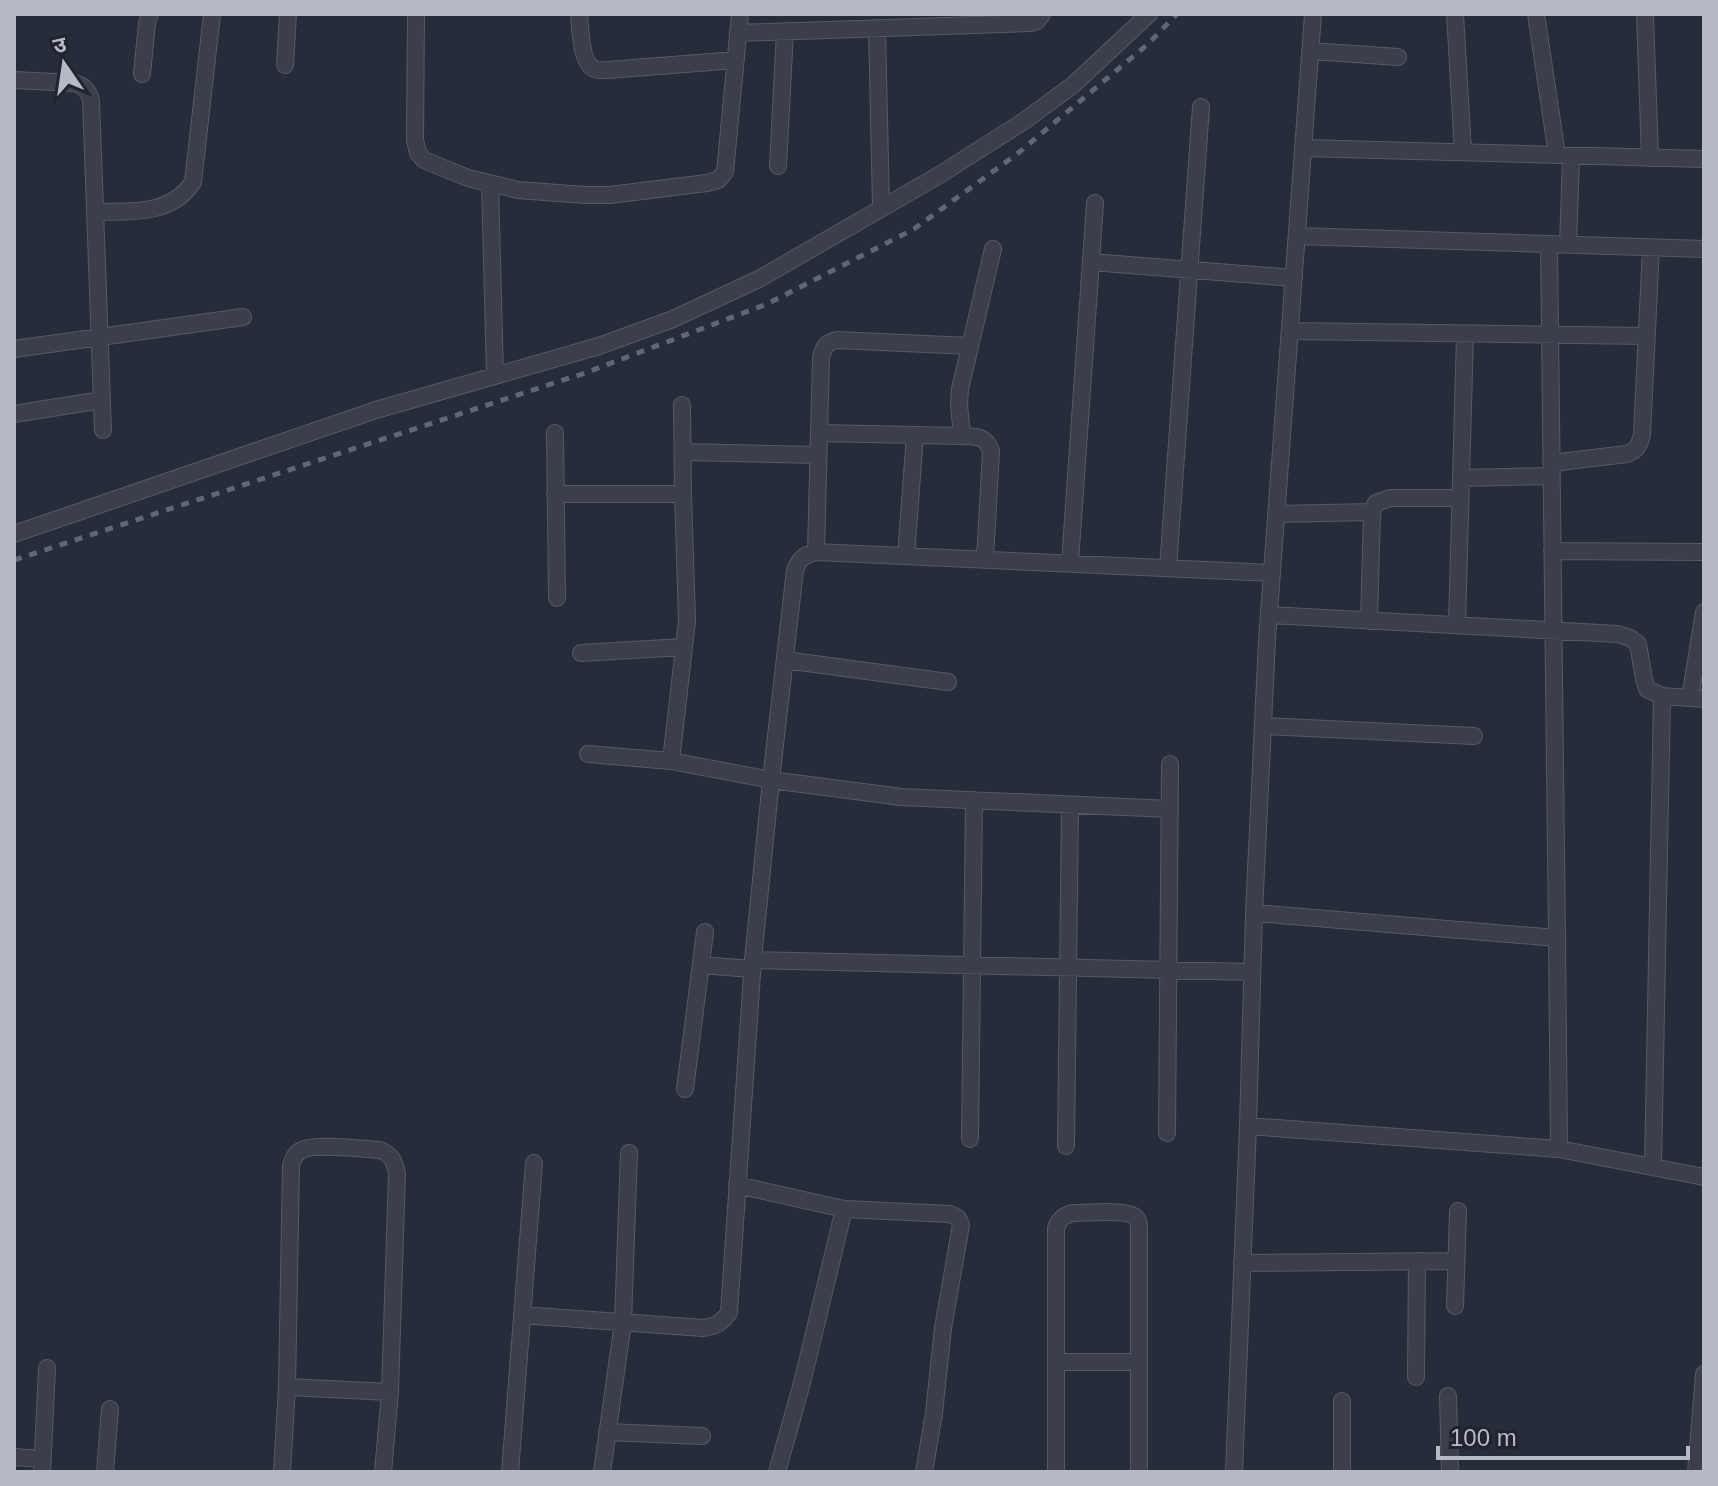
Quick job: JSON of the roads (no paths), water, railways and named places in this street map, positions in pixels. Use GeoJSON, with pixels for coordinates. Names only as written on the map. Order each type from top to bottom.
{"type":"FeatureCollection","features":[{"type":"Feature","properties":{"kind":"street"},"geometry":{"type":"LineString","coordinates":[[142,74],[150,14]]}},
{"type":"Feature","properties":{"kind":"street"},"geometry":{"type":"LineString","coordinates":[[95,212],[153,210],[172,203],[186,193],[193,182],[212,14]]}},
{"type":"Feature","properties":{"kind":"street"},"geometry":{"type":"LineString","coordinates":[[285,65],[288,14]]}},
{"type":"Feature","properties":{"kind":"street"},"geometry":{"type":"LineString","coordinates":[[416,14],[415,140],[418,153],[424,160],[490,184],[518,190],[584,195],[610,195],[707,183],[718,180],[725,172],[740,14]]}},
{"type":"Feature","properties":{"kind":"street"},"geometry":{"type":"LineString","coordinates":[[579,14],[584,56],[594,69],[736,60]]}},
{"type":"Feature","properties":{"kind":"street"},"geometry":{"type":"LineString","coordinates":[[738,33],[877,28],[899,21],[1030,23],[1037,21],[1042,14]]}},
{"type":"Feature","properties":{"kind":"street"},"geometry":{"type":"LineString","coordinates":[[14,534],[376,410],[599,346],[673,319],[759,279],[941,174],[1024,121],[1073,85],[1149,14]]}},
{"type":"Feature","properties":{"kind":"street"},"geometry":{"type":"LineString","coordinates":[[1234,1472],[1254,913],[1269,615],[1313,14]]}},
{"type":"Feature","properties":{"kind":"street"},"geometry":{"type":"LineString","coordinates":[[1455,14],[1463,152]]}},
{"type":"Feature","properties":{"kind":"street"},"geometry":{"type":"LineString","coordinates":[[1536,14],[1564,155],[1568,245]]}},
{"type":"Feature","properties":{"kind":"street"},"geometry":{"type":"LineString","coordinates":[[1645,14],[1650,158]]}},
{"type":"Feature","properties":{"kind":"street"},"geometry":{"type":"LineString","coordinates":[[877,28],[881,208]]}},
{"type":"Feature","properties":{"kind":"street"},"geometry":{"type":"LineString","coordinates":[[778,166],[785,31]]}},
{"type":"Feature","properties":{"kind":"street"},"geometry":{"type":"LineString","coordinates":[[1311,51],[1398,57]]}},
{"type":"Feature","properties":{"kind":"street"},"geometry":{"type":"LineString","coordinates":[[14,80],[75,83],[89,92],[103,430]]}},
{"type":"Feature","properties":{"kind":"street"},"geometry":{"type":"LineString","coordinates":[[1168,568],[1201,107]]}},
{"type":"Feature","properties":{"kind":"street"},"geometry":{"type":"LineString","coordinates":[[1304,148],[1704,159]]}},
{"type":"Feature","properties":{"kind":"street"},"geometry":{"type":"LineString","coordinates":[[490,184],[495,376]]}},
{"type":"Feature","properties":{"kind":"street"},"geometry":{"type":"LineString","coordinates":[[1070,563],[1095,203]]}},
{"type":"Feature","properties":{"kind":"street"},"geometry":{"type":"LineString","coordinates":[[1297,236],[1704,249]]}},
{"type":"Feature","properties":{"kind":"street"},"geometry":{"type":"LineString","coordinates":[[1549,244],[1559,1149]]}},
{"type":"Feature","properties":{"kind":"street"},"geometry":{"type":"LineString","coordinates":[[1461,478],[1551,470],[1635,451],[1642,435],[1651,247]]}},
{"type":"Feature","properties":{"kind":"street"},"geometry":{"type":"LineString","coordinates":[[962,436],[960,389],[993,249]]}},
{"type":"Feature","properties":{"kind":"street"},"geometry":{"type":"LineString","coordinates":[[1091,262],[1294,278]]}},
{"type":"Feature","properties":{"kind":"street"},"geometry":{"type":"LineString","coordinates":[[14,349],[243,317]]}},
{"type":"Feature","properties":{"kind":"street"},"geometry":{"type":"LineString","coordinates":[[1290,331],[1646,336]]}},
{"type":"Feature","properties":{"kind":"street"},"geometry":{"type":"LineString","coordinates":[[1457,625],[1465,334]]}},
{"type":"Feature","properties":{"kind":"street"},"geometry":{"type":"LineString","coordinates":[[816,552],[823,348],[837,340],[970,346]]}},
{"type":"Feature","properties":{"kind":"street"},"geometry":{"type":"LineString","coordinates":[[14,414],[102,400]]}},
{"type":"Feature","properties":{"kind":"street"},"geometry":{"type":"LineString","coordinates":[[671,761],[687,621],[682,405]]}},
{"type":"Feature","properties":{"kind":"street"},"geometry":{"type":"LineString","coordinates":[[555,433],[557,598]]}},
{"type":"Feature","properties":{"kind":"street"},"geometry":{"type":"LineString","coordinates":[[819,433],[962,436],[980,437],[987,442],[991,451],[985,559]]}},
{"type":"Feature","properties":{"kind":"street"},"geometry":{"type":"LineString","coordinates":[[906,556],[915,435]]}},
{"type":"Feature","properties":{"kind":"street"},"geometry":{"type":"LineString","coordinates":[[683,452],[818,455]]}},
{"type":"Feature","properties":{"kind":"street"},"geometry":{"type":"LineString","coordinates":[[555,494],[683,494]]}},
{"type":"Feature","properties":{"kind":"street"},"geometry":{"type":"LineString","coordinates":[[1369,621],[1372,512],[1376,503],[1390,498],[1460,498]]}},
{"type":"Feature","properties":{"kind":"street"},"geometry":{"type":"LineString","coordinates":[[1276,514],[1372,512]]}},
{"type":"Feature","properties":{"kind":"street"},"geometry":{"type":"LineString","coordinates":[[1552,551],[1704,552]]}},
{"type":"Feature","properties":{"kind":"street"},"geometry":{"type":"LineString","coordinates":[[522,1315],[703,1328],[723,1321],[729,1312],[752,965],[795,570],[799,560],[806,554],[816,552],[1272,573]]}},
{"type":"Feature","properties":{"kind":"street"},"geometry":{"type":"LineString","coordinates":[[1269,615],[1618,634],[1638,644],[1647,689],[1662,696],[1697,698],[1704,612]]}},
{"type":"Feature","properties":{"kind":"street"},"geometry":{"type":"LineString","coordinates":[[581,653],[683,647]]}},
{"type":"Feature","properties":{"kind":"street"},"geometry":{"type":"LineString","coordinates":[[785,660],[948,682]]}},
{"type":"Feature","properties":{"kind":"street"},"geometry":{"type":"LineString","coordinates":[[1653,1167],[1662,696]]}},
{"type":"Feature","properties":{"kind":"street"},"geometry":{"type":"LineString","coordinates":[[1263,726],[1474,736]]}},
{"type":"Feature","properties":{"kind":"street"},"geometry":{"type":"LineString","coordinates":[[588,754],[671,761],[771,780],[901,797],[1170,809]]}},
{"type":"Feature","properties":{"kind":"street"},"geometry":{"type":"LineString","coordinates":[[1167,1133],[1170,764]]}},
{"type":"Feature","properties":{"kind":"street"},"geometry":{"type":"LineString","coordinates":[[970,1139],[974,800]]}},
{"type":"Feature","properties":{"kind":"street"},"geometry":{"type":"LineString","coordinates":[[1066,1146],[1070,805]]}},
{"type":"Feature","properties":{"kind":"street"},"geometry":{"type":"LineString","coordinates":[[1254,913],[1557,938]]}},
{"type":"Feature","properties":{"kind":"street"},"geometry":{"type":"LineString","coordinates":[[685,1089],[705,932]]}},
{"type":"Feature","properties":{"kind":"street"},"geometry":{"type":"LineString","coordinates":[[701,965],[972,965],[1252,972]]}},
{"type":"Feature","properties":{"kind":"street"},"geometry":{"type":"LineString","coordinates":[[1248,1126],[1559,1149],[1704,1177]]}},
{"type":"Feature","properties":{"kind":"street"},"geometry":{"type":"LineString","coordinates":[[282,1472],[287,1387],[291,1165],[294,1156],[301,1150],[313,1147],[380,1150],[390,1154],[397,1173],[390,1392],[383,1472]]}},
{"type":"Feature","properties":{"kind":"street"},"geometry":{"type":"LineString","coordinates":[[602,1472],[623,1322],[629,1153]]}},
{"type":"Feature","properties":{"kind":"street"},"geometry":{"type":"LineString","coordinates":[[510,1472],[534,1163]]}},
{"type":"Feature","properties":{"kind":"street"},"geometry":{"type":"LineString","coordinates":[[737,1185],[844,1209],[950,1214],[958,1218],[961,1225],[943,1328],[924,1472]]}},
{"type":"Feature","properties":{"kind":"street"},"geometry":{"type":"LineString","coordinates":[[777,1472],[844,1209]]}},
{"type":"Feature","properties":{"kind":"street"},"geometry":{"type":"LineString","coordinates":[[1455,1306],[1458,1211]]}},
{"type":"Feature","properties":{"kind":"street"},"geometry":{"type":"LineString","coordinates":[[1056,1472],[1056,1228],[1058,1221],[1066,1215],[1125,1213],[1138,1221],[1139,1472]]}},
{"type":"Feature","properties":{"kind":"street"},"geometry":{"type":"LineString","coordinates":[[1416,1377],[1417,1261]]}},
{"type":"Feature","properties":{"kind":"street"},"geometry":{"type":"LineString","coordinates":[[1242,1263],[1456,1261]]}},
{"type":"Feature","properties":{"kind":"street"},"geometry":{"type":"LineString","coordinates":[[1056,1362],[1139,1362]]}},
{"type":"Feature","properties":{"kind":"street"},"geometry":{"type":"LineString","coordinates":[[14,1457],[43,1466],[47,1368]]}},
{"type":"Feature","properties":{"kind":"street"},"geometry":{"type":"LineString","coordinates":[[1696,1472],[1704,1374]]}},
{"type":"Feature","properties":{"kind":"street"},"geometry":{"type":"LineString","coordinates":[[287,1387],[390,1392]]}},
{"type":"Feature","properties":{"kind":"street"},"geometry":{"type":"LineString","coordinates":[[1448,1396],[1449,1472]]}},
{"type":"Feature","properties":{"kind":"street"},"geometry":{"type":"LineString","coordinates":[[1342,1401],[1342,1472]]}},
{"type":"Feature","properties":{"kind":"street"},"geometry":{"type":"LineString","coordinates":[[105,1472],[110,1409]]}},
{"type":"Feature","properties":{"kind":"street"},"geometry":{"type":"LineString","coordinates":[[607,1432],[702,1436]]}},
{"type":"Feature","properties":{"kind":"railway"},"geometry":{"type":"LineString","coordinates":[[14,560],[585,373],[767,304],[914,229],[1017,154],[1148,44],[1177,14]]}}]}
